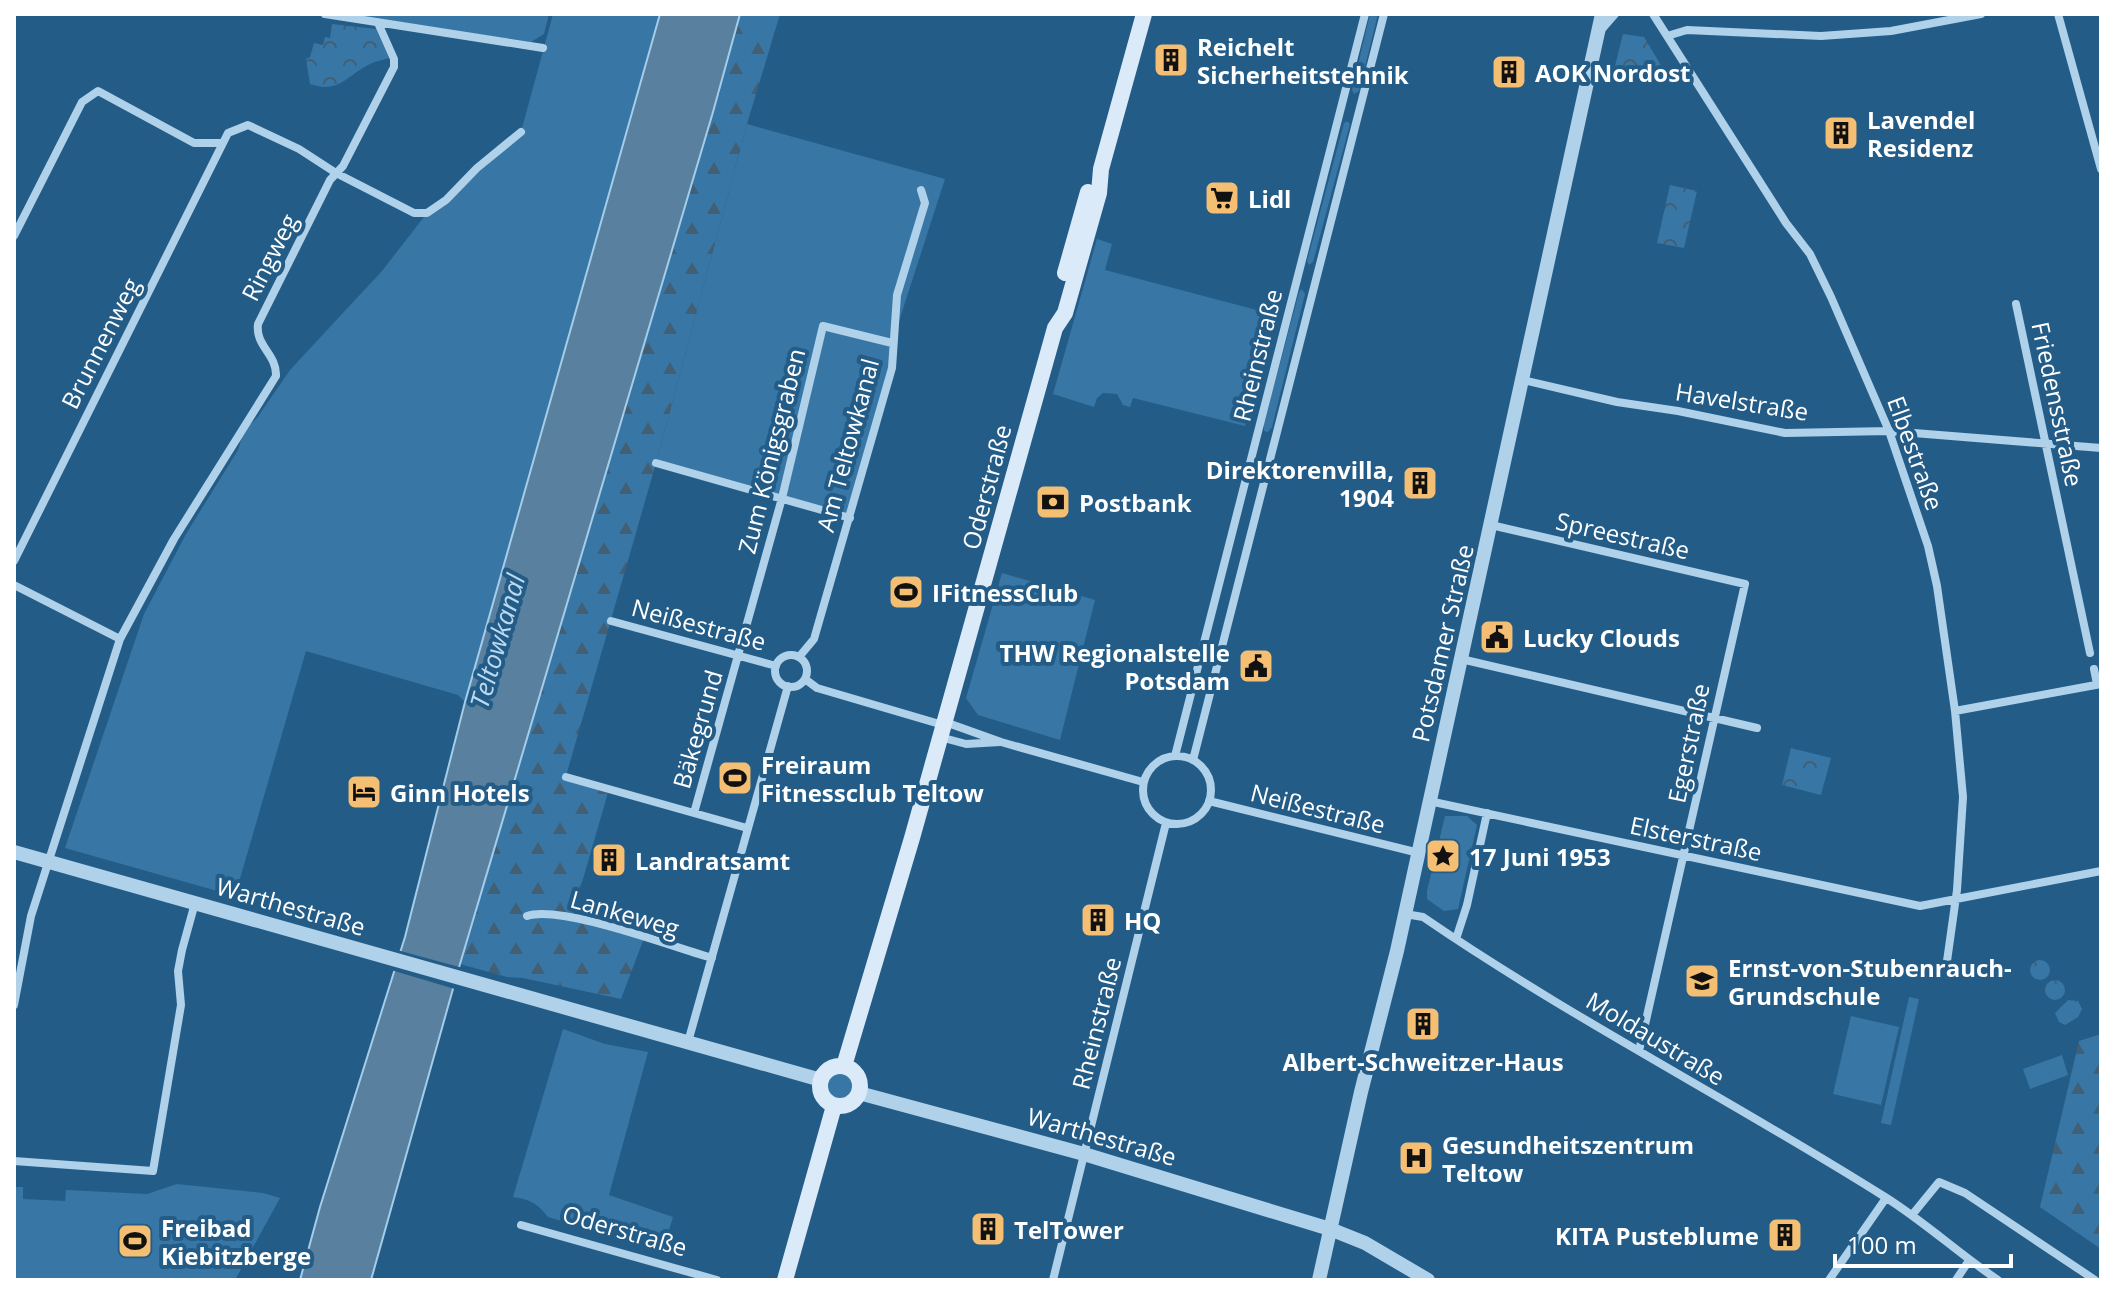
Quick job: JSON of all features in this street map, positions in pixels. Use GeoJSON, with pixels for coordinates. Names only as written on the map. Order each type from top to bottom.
{"type":"FeatureCollection","features":[{"type":"Feature","properties":{"kind":"main road","name":"Oderstraße"},"geometry":{"type":"LineString","coordinates":[[844,1066],[1055,328],[1065,313],[1144,14]]}},
{"type":"Feature","properties":{"kind":"main road"},"geometry":{"type":"LineString","coordinates":[[844,1066],[856,1074],[859,1093],[847,1106],[834,1106],[824,1099],[821,1080],[828,1070],[844,1066]]}},
{"type":"Feature","properties":{"kind":"main road"},"geometry":{"type":"LineString","coordinates":[[785,1280],[834,1106]]}},
{"type":"Feature","properties":{"kind":"street"},"geometry":{"type":"LineString","coordinates":[[325,14],[543,48]]}},
{"type":"Feature","properties":{"kind":"street","name":"Rheinstraße"},"geometry":{"type":"LineString","coordinates":[[1175,756],[1365,14]]}},
{"type":"Feature","properties":{"kind":"street","name":"Rheinstraße"},"geometry":{"type":"LineString","coordinates":[[1193,760],[1384,14]]}},
{"type":"Feature","properties":{"kind":"street","name":"Potsdamer Straße"},"geometry":{"type":"LineString","coordinates":[[1319,1280],[1419,853],[1602,14]]}},
{"type":"Feature","properties":{"kind":"street"},"geometry":{"type":"LineString","coordinates":[[1598,34],[1615,14]]}},
{"type":"Feature","properties":{"kind":"street"},"geometry":{"type":"LineString","coordinates":[[1667,36],[1687,30],[1821,36],[1891,31],[1981,14]]}},
{"type":"Feature","properties":{"kind":"street"},"geometry":{"type":"LineString","coordinates":[[2058,14],[2101,169]]}},
{"type":"Feature","properties":{"kind":"street","name":"Elbestraße"},"geometry":{"type":"LineString","coordinates":[[1653,16],[1786,223],[1810,254],[1889,431],[1928,546],[1937,586],[1955,711],[1963,797],[1956,899],[1947,961]]}},
{"type":"Feature","properties":{"kind":"street","name":"Ringweg"},"geometry":{"type":"LineString","coordinates":[[14,1005],[31,916],[120,639],[174,539],[276,376],[276,365],[260,343],[258,324],[394,67],[394,59],[378,23]]}},
{"type":"Feature","properties":{"kind":"street"},"geometry":{"type":"LineString","coordinates":[[14,236],[82,102],[98,91],[194,143],[223,143],[228,133],[248,125],[299,149],[336,173],[414,213],[427,213],[521,132]]}},
{"type":"Feature","properties":{"kind":"street"},"geometry":{"type":"LineString","coordinates":[[1341,107],[1359,112]]}},
{"type":"Feature","properties":{"kind":"street","name":"Brunnenweg"},"geometry":{"type":"LineString","coordinates":[[14,561],[223,143]]}},
{"type":"Feature","properties":{"kind":"street","name":"Am Teltowkanal"},"geometry":{"type":"LineString","coordinates":[[799,657],[814,639],[892,368],[897,295],[925,203],[921,190]]}},
{"type":"Feature","properties":{"kind":"street","name":"Rheinstraße"},"geometry":{"type":"LineString","coordinates":[[1299,274],[1316,278]]}},
{"type":"Feature","properties":{"kind":"street","name":"Friedensstraße"},"geometry":{"type":"LineString","coordinates":[[2016,304],[2090,653]]}},
{"type":"Feature","properties":{"kind":"street","name":"Zum Königsgraben"},"geometry":{"type":"LineString","coordinates":[[739,655],[782,498],[823,326],[892,343]]}},
{"type":"Feature","properties":{"kind":"street","name":"Havelstraße"},"geometry":{"type":"LineString","coordinates":[[1523,380],[1617,402],[1785,433],[1889,431],[2101,448]]}},
{"type":"Feature","properties":{"kind":"street","name":"Rheinstraße"},"geometry":{"type":"LineString","coordinates":[[1255,445],[1272,450]]}},
{"type":"Feature","properties":{"kind":"street"},"geometry":{"type":"LineString","coordinates":[[656,463],[850,518]]}},
{"type":"Feature","properties":{"kind":"street","name":"Spreestraße"},"geometry":{"type":"LineString","coordinates":[[1491,525],[1745,584]]}},
{"type":"Feature","properties":{"kind":"street","name":"Egerstraße"},"geometry":{"type":"LineString","coordinates":[[1639,1051],[1745,584]]}},
{"type":"Feature","properties":{"kind":"street"},"geometry":{"type":"LineString","coordinates":[[14,585],[120,639]]}},
{"type":"Feature","properties":{"kind":"street"},"geometry":{"type":"LineString","coordinates":[[1211,616],[1228,621]]}},
{"type":"Feature","properties":{"kind":"street","name":"Neißestraße"},"geometry":{"type":"LineString","coordinates":[[611,621],[776,666]]}},
{"type":"Feature","properties":{"kind":"street","name":"Bäkegrund"},"geometry":{"type":"LineString","coordinates":[[694,813],[739,655]]}},
{"type":"Feature","properties":{"kind":"street"},"geometry":{"type":"LineString","coordinates":[[785,656],[799,657],[806,664],[805,679],[798,685],[788,686],[776,676],[776,666],[785,656]]}},
{"type":"Feature","properties":{"kind":"street"},"geometry":{"type":"LineString","coordinates":[[1461,659],[1757,728]]}},
{"type":"Feature","properties":{"kind":"street"},"geometry":{"type":"LineString","coordinates":[[1955,711],[2099,684],[2094,669]]}},
{"type":"Feature","properties":{"kind":"street"},"geometry":{"type":"LineString","coordinates":[[805,679],[827,691],[943,728],[1143,782]]}},
{"type":"Feature","properties":{"kind":"street"},"geometry":{"type":"LineString","coordinates":[[788,686],[688,1042],[821,1080]]}},
{"type":"Feature","properties":{"kind":"street"},"geometry":{"type":"LineString","coordinates":[[943,728],[966,744],[1001,742]]}},
{"type":"Feature","properties":{"kind":"street"},"geometry":{"type":"LineString","coordinates":[[1175,756],[1193,760],[1210,782],[1209,801],[1195,819],[1181,824],[1166,823],[1147,807],[1142,791],[1143,782],[1158,761],[1175,756]]}},
{"type":"Feature","properties":{"kind":"street","name":"Bäkegrund"},"geometry":{"type":"LineString","coordinates":[[566,777],[747,828]]}},
{"type":"Feature","properties":{"kind":"street","name":"Neißestraße"},"geometry":{"type":"LineString","coordinates":[[1209,801],[1419,853]]}},
{"type":"Feature","properties":{"kind":"street","name":"Elsterstraße"},"geometry":{"type":"LineString","coordinates":[[1429,801],[1920,906],[2101,871]]}},
{"type":"Feature","properties":{"kind":"street"},"geometry":{"type":"LineString","coordinates":[[1456,939],[1467,905],[1487,813]]}},
{"type":"Feature","properties":{"kind":"street","name":"Rheinstraße"},"geometry":{"type":"LineString","coordinates":[[1053,1280],[1166,823]]}},
{"type":"Feature","properties":{"kind":"street","name":"Warthestraße"},"geometry":{"type":"LineString","coordinates":[[14,852],[688,1042]]}},
{"type":"Feature","properties":{"kind":"street"},"geometry":{"type":"LineString","coordinates":[[14,1161],[153,1171],[181,1005],[178,971],[195,903]]}},
{"type":"Feature","properties":{"kind":"street","name":"Lankeweg"},"geometry":{"type":"LineString","coordinates":[[527,916],[536,913],[572,917],[712,958]]}},
{"type":"Feature","properties":{"kind":"street","name":"Moldaustraße"},"geometry":{"type":"LineString","coordinates":[[1405,914],[1423,917],[1639,1051],[1886,1198],[1912,1215],[1968,1262],[1998,1280]]}},
{"type":"Feature","properties":{"kind":"street","name":"Warthestraße"},"geometry":{"type":"LineString","coordinates":[[859,1093],[1084,1154],[1330,1229],[1365,1243],[1428,1280]]}},
{"type":"Feature","properties":{"kind":"street"},"geometry":{"type":"LineString","coordinates":[[1912,1215],[1939,1182],[1965,1193],[2095,1280]]}},
{"type":"Feature","properties":{"kind":"street"},"geometry":{"type":"LineString","coordinates":[[1829,1280],[1886,1198]]}},
{"type":"Feature","properties":{"kind":"street","name":"Oderstraße"},"geometry":{"type":"LineString","coordinates":[[521,1225],[717,1280]]}},
{"type":"Feature","properties":{"kind":"street"},"geometry":{"type":"LineString","coordinates":[[1956,1280],[1968,1262]]}},
{"type":"Feature","properties":{"kind":"green space"},"geometry":{"type":"Polygon","coordinates":[[[341,14],[549,14],[544,34],[531,42],[341,14]]]}},
{"type":"Feature","properties":{"kind":"green space"},"geometry":{"type":"Polygon","coordinates":[[[553,14],[660,14],[465,702],[458,695],[306,651],[235,896],[65,848],[144,614],[186,534],[238,450],[244,430],[257,418],[290,370],[382,271],[427,213],[521,132],[553,14]]]}},
{"type":"Feature","properties":{"kind":"green space"},"geometry":{"type":"Polygon","coordinates":[[[740,14],[780,14],[566,776],[609,789],[572,917],[644,938],[621,999],[507,977],[460,964],[740,14]]]}},
{"type":"Feature","properties":{"kind":"green space"},"geometry":{"type":"Polygon","coordinates":[[[1370,14],[1378,14],[1359,91],[1354,94],[1352,90],[1370,14]]]}},
{"type":"Feature","properties":{"kind":"green space"},"geometry":{"type":"Polygon","coordinates":[[[332,24],[376,29],[389,58],[370,64],[335,85],[320,87],[310,84],[306,59],[310,57],[314,43],[323,45],[325,37],[330,38],[332,24]]]}},
{"type":"Feature","properties":{"kind":"green space"},"geometry":{"type":"Polygon","coordinates":[[[1623,34],[1644,37],[1662,67],[1615,66],[1623,34]]]}},
{"type":"Feature","properties":{"kind":"green space"},"geometry":{"type":"Polygon","coordinates":[[[1347,121],[1350,124],[1313,262],[1309,265],[1307,261],[1347,121]]]}},
{"type":"Feature","properties":{"kind":"green space"},"geometry":{"type":"Polygon","coordinates":[[[747,124],[945,179],[892,343],[892,368],[850,518],[656,463],[747,124]]]}},
{"type":"Feature","properties":{"kind":"green space"},"geometry":{"type":"Polygon","coordinates":[[[1670,185],[1697,191],[1684,248],[1657,243],[1670,185]]]}},
{"type":"Feature","properties":{"kind":"green space"},"geometry":{"type":"Polygon","coordinates":[[[1097,239],[1112,244],[1105,270],[1272,314],[1245,426],[1133,398],[1130,407],[1123,405],[1117,394],[1103,393],[1094,407],[1053,394],[1097,239]]]}},
{"type":"Feature","properties":{"kind":"green space"},"geometry":{"type":"Polygon","coordinates":[[[1302,289],[1305,294],[1272,427],[1268,432],[1264,431],[1299,292],[1302,289]]]}},
{"type":"Feature","properties":{"kind":"green space"},"geometry":{"type":"Polygon","coordinates":[[[1002,573],[1095,600],[1060,740],[978,715],[966,698],[1002,573]]]}},
{"type":"Feature","properties":{"kind":"green space"},"geometry":{"type":"Polygon","coordinates":[[[1791,748],[1831,758],[1821,795],[1782,785],[1791,748]]]}},
{"type":"Feature","properties":{"kind":"green space"},"geometry":{"type":"Polygon","coordinates":[[[1445,816],[1467,816],[1477,825],[1458,909],[1444,911],[1427,899],[1427,891],[1445,816]]]}},
{"type":"Feature","properties":{"kind":"green space"},"geometry":{"type":"Polygon","coordinates":[[[2036,960],[2044,960],[2050,970],[2044,980],[2036,980],[2030,974],[2030,966],[2036,960]]]}},
{"type":"Feature","properties":{"kind":"green space"},"geometry":{"type":"Polygon","coordinates":[[[2051,980],[2059,980],[2065,990],[2059,1000],[2051,1000],[2045,994],[2045,986],[2051,980]]]}},
{"type":"Feature","properties":{"kind":"green space"},"geometry":{"type":"Polygon","coordinates":[[[1909,997],[1919,999],[1891,1125],[1881,1123],[1909,997]]]}},
{"type":"Feature","properties":{"kind":"green space"},"geometry":{"type":"Polygon","coordinates":[[[2068,1000],[2078,1001],[2082,1009],[2078,1017],[2065,1025],[2059,1022],[2055,1013],[2068,1000]]]}},
{"type":"Feature","properties":{"kind":"green space"},"geometry":{"type":"Polygon","coordinates":[[[1851,1016],[1899,1027],[1881,1105],[1833,1094],[1851,1016]]]}},
{"type":"Feature","properties":{"kind":"green space"},"geometry":{"type":"Polygon","coordinates":[[[563,1029],[605,1044],[648,1052],[609,1195],[673,1217],[663,1250],[548,1217],[533,1203],[513,1197],[563,1029]]]}},
{"type":"Feature","properties":{"kind":"green space"},"geometry":{"type":"Polygon","coordinates":[[[2101,1034],[2101,1249],[2040,1207],[2079,1041],[2101,1034]]]}},
{"type":"Feature","properties":{"kind":"green space"},"geometry":{"type":"Polygon","coordinates":[[[2062,1055],[2068,1075],[2030,1089],[2023,1069],[2062,1055]]]}},
{"type":"Feature","properties":{"kind":"green space"},"geometry":{"type":"Polygon","coordinates":[[[840,1072],[850,1076],[854,1086],[850,1096],[840,1100],[830,1096],[826,1086],[830,1076],[840,1072]]]}},
{"type":"Feature","properties":{"kind":"green space","name":"Freibad Kiebitzberge"},"geometry":{"type":"Polygon","coordinates":[[[177,1184],[263,1193],[280,1198],[235,1280],[14,1280],[14,1187],[23,1187],[23,1199],[65,1201],[66,1190],[147,1194],[177,1184]]]}},
{"type":"Feature","properties":{"kind":"water","name":"Teltowkanal"},"geometry":{"type":"Polygon","coordinates":[[[660,14],[740,14],[460,964],[371,1280],[300,1280],[405,937],[465,702],[660,14]]]}},
{"type":"Feature","properties":{"kind":"pier"},"geometry":{"type":"Polygon","coordinates":[[[397,950],[463,968],[458,990],[391,970],[397,950]]]}},
{"type":"Feature","properties":{"kind":"place","name":"Reichelt Sicherheitstehnik"},"geometry":{"type":"Point","coordinates":[1171,60]}},
{"type":"Feature","properties":{"kind":"place","name":"AOK Nordost"},"geometry":{"type":"Point","coordinates":[1509,72]}},
{"type":"Feature","properties":{"kind":"place","name":"Lavendel Residenz"},"geometry":{"type":"Point","coordinates":[1841,133]}},
{"type":"Feature","properties":{"kind":"place","name":"Lidl"},"geometry":{"type":"Point","coordinates":[1222,198]}},
{"type":"Feature","properties":{"kind":"place","name":"Direktorenvilla, 1904"},"geometry":{"type":"Point","coordinates":[1420,483]}},
{"type":"Feature","properties":{"kind":"place","name":"Postbank"},"geometry":{"type":"Point","coordinates":[1053,502]}},
{"type":"Feature","properties":{"kind":"place","name":"IFitnessClub"},"geometry":{"type":"Point","coordinates":[906,592]}},
{"type":"Feature","properties":{"kind":"place","name":"Lucky Clouds"},"geometry":{"type":"Point","coordinates":[1497,637]}},
{"type":"Feature","properties":{"kind":"place","name":"THW Regionalstelle Potsdam"},"geometry":{"type":"Point","coordinates":[1256,666]}},
{"type":"Feature","properties":{"kind":"place","name":"Freiraum Fitnessclub Teltow"},"geometry":{"type":"Point","coordinates":[735,778]}},
{"type":"Feature","properties":{"kind":"place","name":"Ginn Hotels"},"geometry":{"type":"Point","coordinates":[364,792]}},
{"type":"Feature","properties":{"kind":"place","name":"17 Juni 1953"},"geometry":{"type":"Point","coordinates":[1443,856]}},
{"type":"Feature","properties":{"kind":"place","name":"Landratsamt"},"geometry":{"type":"Point","coordinates":[609,860]}},
{"type":"Feature","properties":{"kind":"place","name":"HQ"},"geometry":{"type":"Point","coordinates":[1098,920]}},
{"type":"Feature","properties":{"kind":"place","name":"Ernst-von-Stubenrauch- Grundschule"},"geometry":{"type":"Point","coordinates":[1702,981]}},
{"type":"Feature","properties":{"kind":"place","name":"Albert-Schweitzer-Haus"},"geometry":{"type":"Point","coordinates":[1423,1024]}},
{"type":"Feature","properties":{"kind":"place","name":"Gesundheitszentrum Teltow"},"geometry":{"type":"Point","coordinates":[1416,1158]}},
{"type":"Feature","properties":{"kind":"place","name":"TelTower"},"geometry":{"type":"Point","coordinates":[988,1229]}},
{"type":"Feature","properties":{"kind":"place","name":"KITA Pusteblume"},"geometry":{"type":"Point","coordinates":[1785,1235]}},
{"type":"Feature","properties":{"kind":"place","name":"Freibad Kiebitzberge"},"geometry":{"type":"Point","coordinates":[135,1241]}}]}
